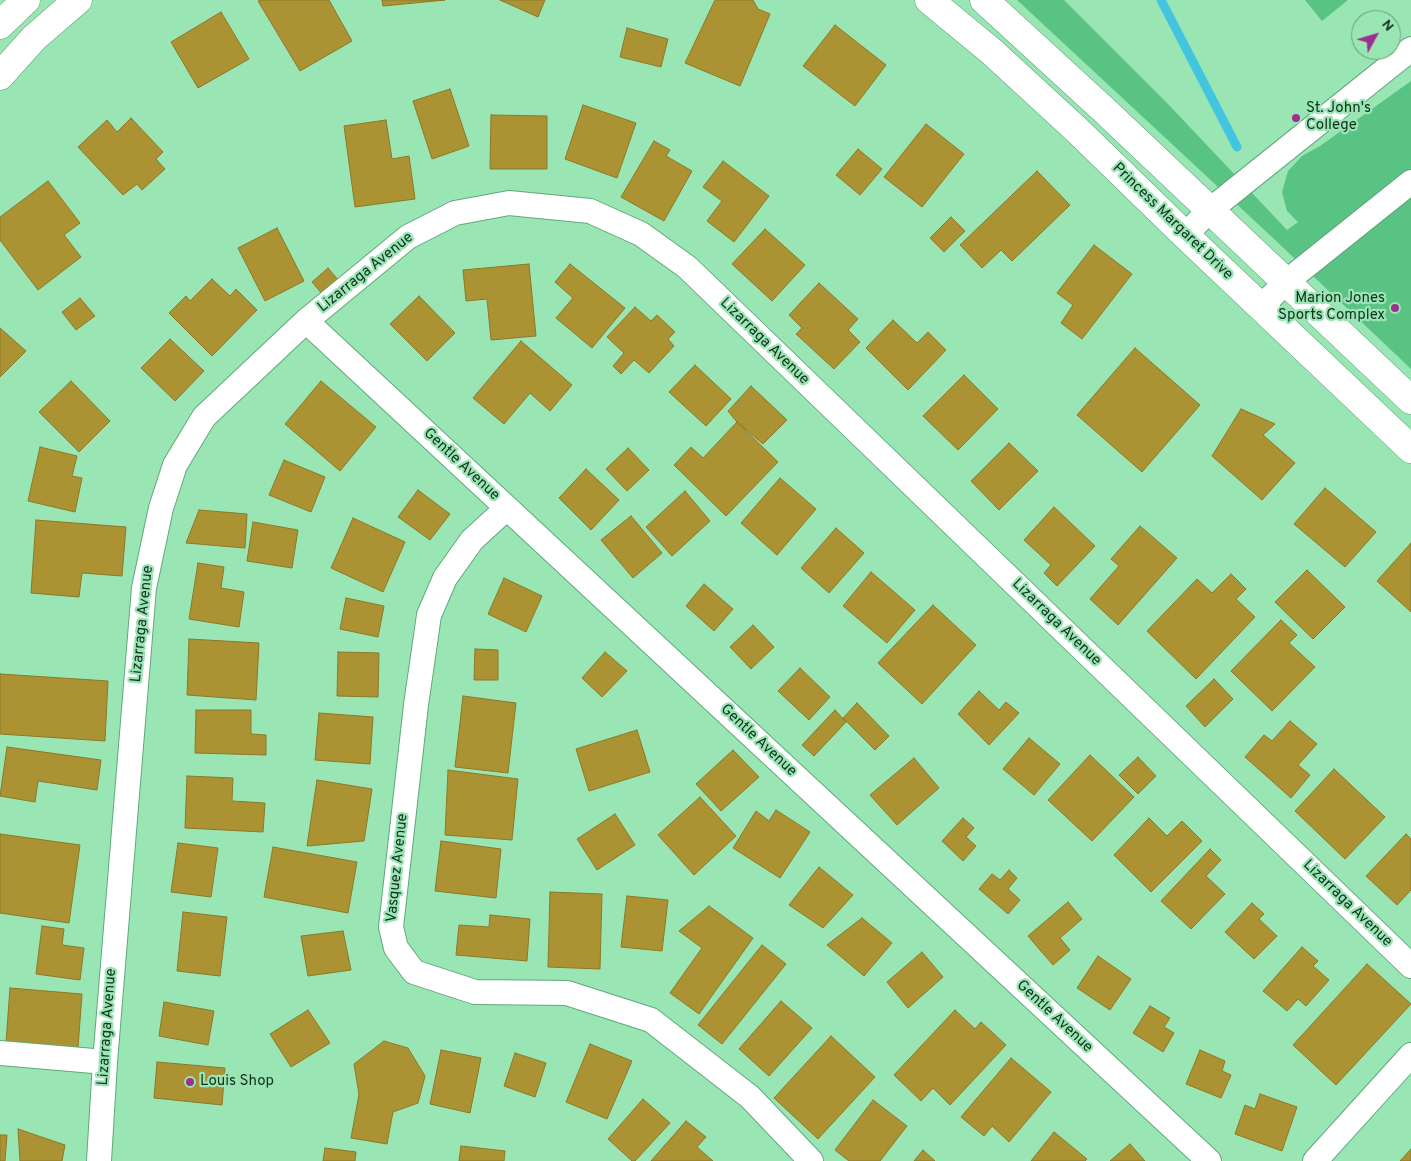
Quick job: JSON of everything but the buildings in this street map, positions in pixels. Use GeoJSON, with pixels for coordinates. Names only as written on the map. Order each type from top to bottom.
{"type":"FeatureCollection","features":[{"type":"Feature","properties":{"kind":"main road"},"geometry":{"type":"LineString","coordinates":[[0,25],[26,0]]}},
{"type":"Feature","properties":{"kind":"main road"},"geometry":{"type":"LineString","coordinates":[[0,76],[34,38],[78,0]]}},
{"type":"Feature","properties":{"kind":"main road","name":"Princess Margaret Drive"},"geometry":{"type":"LineString","coordinates":[[929,0],[991,51],[1078,131],[1411,449]]}},
{"type":"Feature","properties":{"kind":"main road"},"geometry":{"type":"LineString","coordinates":[[984,0],[1088,95],[1411,400]]}},
{"type":"Feature","properties":{"kind":"street"},"geometry":{"type":"LineString","coordinates":[[1185,235],[1210,210],[1411,50]]}},
{"type":"Feature","properties":{"kind":"street"},"geometry":{"type":"LineString","coordinates":[[1261,307],[1286,282],[1411,182]]}},
{"type":"Feature","properties":{"kind":"street","name":"Lizarraga Avenue"},"geometry":{"type":"LineString","coordinates":[[99,1161],[105,1062],[144,588],[161,508],[175,465],[204,417],[306,321],[408,237],[455,213],[509,204],[590,211],[641,234],[687,267],[1411,966]]}},
{"type":"Feature","properties":{"kind":"street","name":"Gentle Avenue"},"geometry":{"type":"LineString","coordinates":[[306,321],[1209,1161]]}},
{"type":"Feature","properties":{"kind":"street","name":"Vasquez Avenue"},"geometry":{"type":"LineString","coordinates":[[507,508],[472,540],[445,578],[429,615],[416,705],[391,927],[396,948],[414,972],[475,992],[568,993],[651,1020],[750,1097],[811,1161]]}},
{"type":"Feature","properties":{"kind":"street"},"geometry":{"type":"LineString","coordinates":[[0,1053],[105,1062]]}},
{"type":"Feature","properties":{"kind":"street"},"geometry":{"type":"LineString","coordinates":[[1315,1161],[1411,1055]]}},
{"type":"Feature","properties":{"kind":"green space"},"geometry":{"type":"Polygon","coordinates":[[[1017,0],[1064,0],[1169,105],[1287,230],[1298,222],[1287,211],[1282,192],[1288,171],[1302,156],[1320,146],[1411,81],[1411,369],[1273,238],[1017,0]]]}},
{"type":"Feature","properties":{"kind":"green space"},"geometry":{"type":"Polygon","coordinates":[[[1305,0],[1348,0],[1322,21],[1305,0]]]}},
{"type":"Feature","properties":{"kind":"waterway"},"geometry":{"type":"LineString","coordinates":[[1161,0],[1237,147]]}},
{"type":"Feature","properties":{"kind":"place","name":"St. John's College"},"geometry":{"type":"Point","coordinates":[1296,118]}},
{"type":"Feature","properties":{"kind":"place","name":"Marion Jones Sports Complex"},"geometry":{"type":"Point","coordinates":[1395,308]}},
{"type":"Feature","properties":{"kind":"place","name":"Louis Shop"},"geometry":{"type":"Point","coordinates":[190,1082]}}]}
